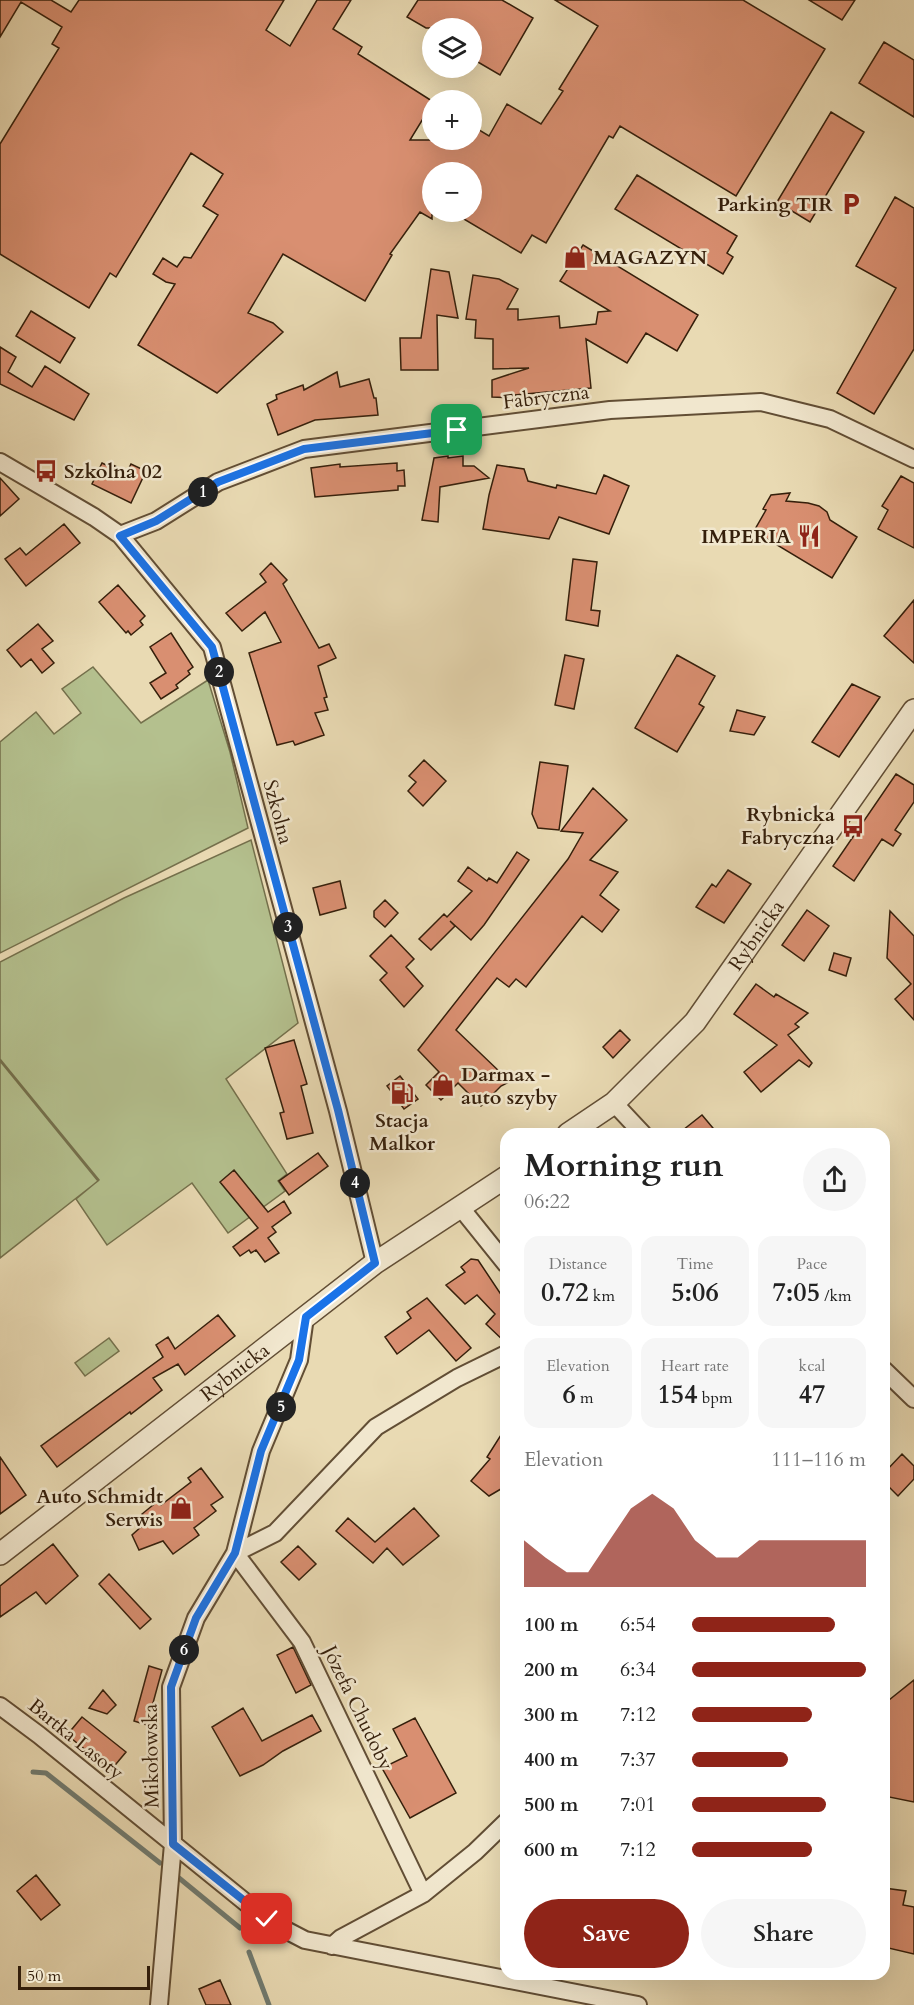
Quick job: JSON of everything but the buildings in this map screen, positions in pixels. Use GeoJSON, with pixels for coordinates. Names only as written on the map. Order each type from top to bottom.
{"type":"FeatureCollection","features":[{"type":"Feature","properties":{"kind":"street","name":"Fabryczna"},"geometry":{"type":"LineString","coordinates":[[120,536],[156,521],[218,482],[304,449],[610,410],[761,402],[830,418],[914,459]]}},
{"type":"Feature","properties":{"kind":"street","name":"Szkolna"},"geometry":{"type":"LineString","coordinates":[[0,462],[120,536],[212,647],[338,1110],[375,1263]]}},
{"type":"Feature","properties":{"kind":"street","name":"Rybnicka"},"geometry":{"type":"LineString","coordinates":[[577,1128],[614,1103],[695,1022],[914,710]]}},
{"type":"Feature","properties":{"kind":"street"},"geometry":{"type":"LineString","coordinates":[[614,1103],[638,1128]]}},
{"type":"Feature","properties":{"kind":"street","name":"Rybnicka"},"geometry":{"type":"LineString","coordinates":[[0,1554],[375,1263],[500,1181]]}},
{"type":"Feature","properties":{"kind":"street"},"geometry":{"type":"LineString","coordinates":[[461,1208],[500,1257]]}},
{"type":"Feature","properties":{"kind":"street","name":"Mikołowska"},"geometry":{"type":"LineString","coordinates":[[159,2005],[173,1844],[171,1687],[196,1618],[235,1553],[261,1451],[299,1360],[306,1317]]}},
{"type":"Feature","properties":{"kind":"street"},"geometry":{"type":"LineString","coordinates":[[235,1553],[275,1533],[376,1426],[457,1378],[500,1357]]}},
{"type":"Feature","properties":{"kind":"street"},"geometry":{"type":"LineString","coordinates":[[890,1376],[914,1400]]}},
{"type":"Feature","properties":{"kind":"street","name":"Józefa Chudoby"},"geometry":{"type":"LineString","coordinates":[[235,1553],[303,1642],[423,1894]]}},
{"type":"Feature","properties":{"kind":"street","name":"Bartka Lasoty"},"geometry":{"type":"LineString","coordinates":[[0,1707],[39,1735],[267,1919],[305,1940],[500,1978]]}},
{"type":"Feature","properties":{"kind":"street"},"geometry":{"type":"LineString","coordinates":[[332,1946],[341,1938],[423,1894],[475,1852],[500,1828]]}},
{"type":"Feature","properties":{"kind":"street","name":"Bartka Lasoty"},"geometry":{"type":"LineString","coordinates":[[508,1980],[638,2005]]}},
{"type":"Feature","properties":{"kind":"green space"},"geometry":{"type":"Polygon","coordinates":[[[93,667],[141,723],[208,680],[230,752],[248,828],[0,953],[0,742],[36,712],[54,734],[81,713],[62,689],[93,667]]]}},
{"type":"Feature","properties":{"kind":"green space"},"geometry":{"type":"Polygon","coordinates":[[[251,840],[298,1023],[226,1079],[287,1174],[278,1181],[285,1191],[228,1233],[192,1183],[107,1245],[76,1199],[99,1180],[0,1059],[0,962],[124,898],[251,840]]]}},
{"type":"Feature","properties":{"kind":"green space"},"geometry":{"type":"Polygon","coordinates":[[[0,1061],[98,1181],[0,1258],[0,1061]]]}},
{"type":"Feature","properties":{"kind":"green space"},"geometry":{"type":"Polygon","coordinates":[[[109,1338],[119,1351],[85,1376],[75,1363],[109,1338]]]}},
{"type":"Feature","properties":{"kind":"waterway"},"geometry":{"type":"LineString","coordinates":[[33,1772],[46,1773],[160,1863]]}},
{"type":"Feature","properties":{"kind":"waterway"},"geometry":{"type":"LineString","coordinates":[[179,1878],[240,1928]]}},
{"type":"Feature","properties":{"kind":"waterway"},"geometry":{"type":"LineString","coordinates":[[249,1952],[269,2005]]}},
{"type":"Feature","properties":{"kind":"place","name":"Parking TIR"},"geometry":{"type":"Point","coordinates":[851,204]}},
{"type":"Feature","properties":{"kind":"place","name":"MAGAZYN"},"geometry":{"type":"Point","coordinates":[575,257]}},
{"type":"Feature","properties":{"kind":"place","name":"Szkolna 02"},"geometry":{"type":"Point","coordinates":[46,471]}},
{"type":"Feature","properties":{"kind":"place","name":"IMPERIA"},"geometry":{"type":"Point","coordinates":[809,536]}},
{"type":"Feature","properties":{"kind":"place","name":"Rybnicka Fabryczna"},"geometry":{"type":"Point","coordinates":[853,826]}},
{"type":"Feature","properties":{"kind":"place","name":"Darmax - auto szyby"},"geometry":{"type":"Point","coordinates":[443,1085]}},
{"type":"Feature","properties":{"kind":"place","name":"Stacja Malkor"},"geometry":{"type":"Point","coordinates":[402,1093]}},
{"type":"Feature","properties":{"kind":"place","name":"Auto Schmidt Serwis"},"geometry":{"type":"Point","coordinates":[181,1508]}},
{"type":"Feature","properties":{"kind":"route"},"geometry":{"type":"LineString","coordinates":[[267,1919],[173,1844],[171,1687],[196,1618],[235,1553],[261,1451],[299,1360],[306,1317],[375,1263],[338,1110],[212,647],[120,536],[156,521],[218,482],[304,449],[457,430]]}}]}
